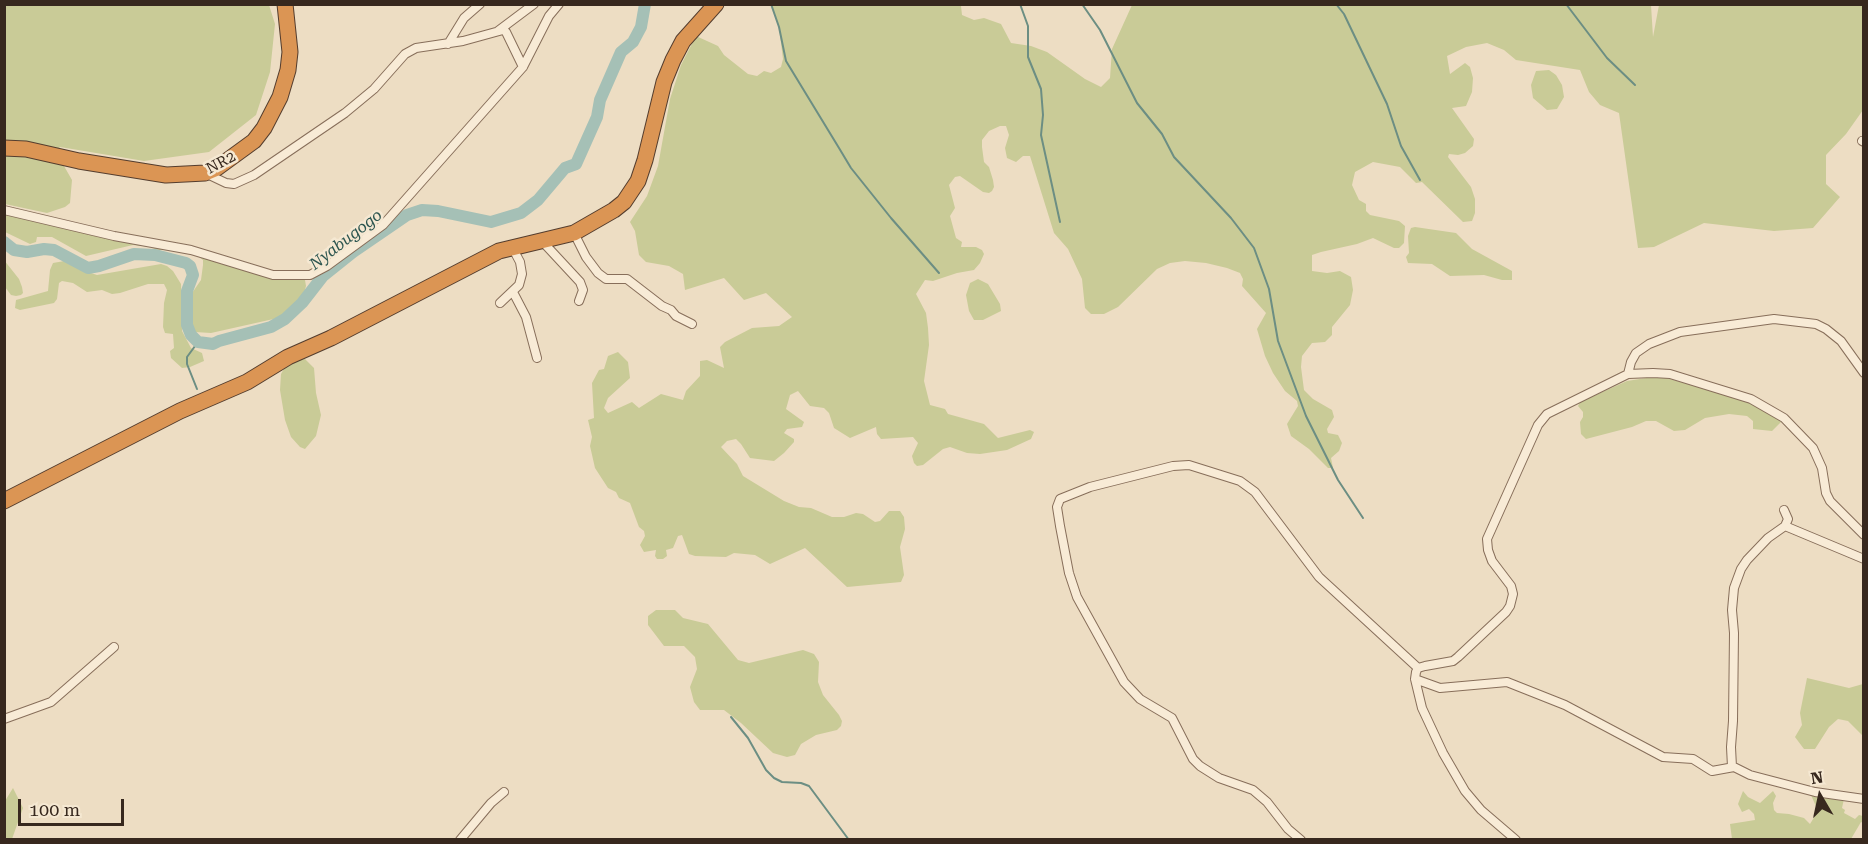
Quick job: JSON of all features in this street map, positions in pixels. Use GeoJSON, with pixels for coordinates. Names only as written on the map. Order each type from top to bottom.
{"type":"FeatureCollection","features":[{"type":"Feature","properties":{"kind":"highway","name":"NR2"},"geometry":{"type":"LineString","coordinates":[[4,148],[26,149],[80,161],[166,175],[205,173],[228,162],[254,141],[272,114],[288,70],[290,52],[285,4]]}},
{"type":"Feature","properties":{"kind":"highway"},"geometry":{"type":"LineString","coordinates":[[9,496],[180,411],[247,382],[288,357],[331,338],[498,251],[574,233],[614,210],[631,193],[645,160],[658,104],[673,60],[683,41],[716,4]]}},
{"type":"Feature","properties":{"kind":"street"},"geometry":{"type":"LineString","coordinates":[[448,44],[464,18],[480,4]]}},
{"type":"Feature","properties":{"kind":"street"},"geometry":{"type":"LineString","coordinates":[[497,31],[534,4]]}},
{"type":"Feature","properties":{"kind":"street"},"geometry":{"type":"LineString","coordinates":[[4,210],[114,236],[191,250],[273,275],[310,275],[327,266],[383,225],[523,67],[549,16],[558,4]]}},
{"type":"Feature","properties":{"kind":"street"},"geometry":{"type":"LineString","coordinates":[[205,173],[226,183],[234,184],[254,175],[345,113],[374,89],[405,54],[416,48],[448,44],[497,31],[506,32],[523,67]]}},
{"type":"Feature","properties":{"kind":"street"},"geometry":{"type":"LineString","coordinates":[[574,233],[586,257],[598,273],[606,279],[627,279],[662,306],[671,309],[676,316],[692,324]]}},
{"type":"Feature","properties":{"kind":"street"},"geometry":{"type":"LineString","coordinates":[[541,240],[580,282],[582,290],[579,301]]}},
{"type":"Feature","properties":{"kind":"street"},"geometry":{"type":"LineString","coordinates":[[500,303],[519,285],[522,274],[520,262],[512,247]]}},
{"type":"Feature","properties":{"kind":"street"},"geometry":{"type":"LineString","coordinates":[[513,292],[526,317],[537,358]]}},
{"type":"Feature","properties":{"kind":"street"},"geometry":{"type":"LineString","coordinates":[[1628,374],[1630,362],[1636,353],[1649,344],[1680,332],[1774,319],[1816,324],[1826,329],[1841,341],[1863,373]]}},
{"type":"Feature","properties":{"kind":"street"},"geometry":{"type":"LineString","coordinates":[[1516,840],[1481,810],[1465,791],[1443,753],[1422,708],[1415,679],[1419,668],[1453,661],[1510,606],[1513,594],[1511,586],[1492,561],[1487,539],[1538,425],[1547,414],[1628,374],[1653,373],[1687,378],[1751,399],[1784,418],[1813,448],[1822,468],[1826,493],[1830,501],[1863,535]]}},
{"type":"Feature","properties":{"kind":"street"},"geometry":{"type":"LineString","coordinates":[[1301,840],[1288,829],[1267,801],[1253,790],[1219,778],[1200,766],[1193,759],[1172,718],[1140,699],[1124,682],[1077,597],[1060,526],[1057,507],[1060,499],[1090,487],[1173,466],[1189,465],[1240,481],[1255,492],[1274,514],[1319,577],[1419,668]]}},
{"type":"Feature","properties":{"kind":"street"},"geometry":{"type":"LineString","coordinates":[[1732,767],[1734,588],[1740,569],[1747,560],[1768,538],[1785,526],[1788,519],[1784,510]]}},
{"type":"Feature","properties":{"kind":"street"},"geometry":{"type":"LineString","coordinates":[[1785,526],[1863,559]]}},
{"type":"Feature","properties":{"kind":"street"},"geometry":{"type":"LineString","coordinates":[[4,719],[51,702],[114,647]]}},
{"type":"Feature","properties":{"kind":"street"},"geometry":{"type":"LineString","coordinates":[[1415,679],[1440,688],[1507,682],[1565,705],[1664,757],[1693,759],[1712,771],[1732,767],[1756,777],[1815,792],[1863,799]]}},
{"type":"Feature","properties":{"kind":"street"},"geometry":{"type":"LineString","coordinates":[[460,840],[491,803],[504,792]]}},
{"type":"Feature","properties":{"kind":"green space"},"geometry":{"type":"Polygon","coordinates":[[[4,5],[269,5],[275,24],[270,72],[256,115],[209,152],[144,161],[60,147],[53,154],[5,148],[4,5]]]}},
{"type":"Feature","properties":{"kind":"green space"},"geometry":{"type":"Polygon","coordinates":[[[771,5],[958,5],[961,6],[962,15],[974,20],[984,18],[1001,24],[1011,43],[1031,46],[1047,52],[1085,79],[1101,87],[1110,78],[1112,49],[1132,5],[1651,5],[1653,37],[1659,5],[1863,5],[1863,110],[1846,134],[1826,155],[1826,184],[1840,197],[1813,228],[1774,231],[1704,223],[1654,247],[1638,248],[1619,113],[1600,105],[1589,92],[1580,70],[1516,60],[1504,50],[1487,43],[1466,47],[1447,56],[1450,74],[1465,63],[1470,67],[1473,78],[1472,92],[1466,106],[1452,108],[1474,139],[1473,146],[1465,153],[1449,154],[1448,157],[1471,187],[1475,199],[1475,213],[1472,221],[1463,222],[1422,182],[1416,183],[1400,167],[1373,162],[1355,172],[1352,185],[1359,200],[1366,204],[1366,211],[1370,215],[1399,221],[1405,226],[1404,243],[1399,248],[1394,248],[1373,238],[1312,255],[1312,271],[1327,273],[1340,271],[1351,277],[1353,290],[1350,305],[1332,327],[1332,335],[1325,342],[1312,343],[1302,356],[1304,390],[1313,399],[1332,410],[1334,417],[1327,429],[1328,433],[1338,435],[1342,443],[1339,451],[1331,458],[1333,468],[1328,468],[1309,449],[1291,436],[1287,424],[1298,406],[1297,401],[1285,391],[1265,356],[1257,329],[1266,313],[1242,286],[1243,279],[1240,273],[1206,263],[1185,261],[1170,263],[1157,269],[1118,307],[1104,314],[1091,314],[1085,308],[1082,279],[1068,249],[1054,233],[1030,156],[1023,156],[1016,162],[1007,158],[1005,148],[1009,135],[1006,126],[989,131],[982,140],[982,147],[984,162],[989,167],[993,180],[992,191],[983,192],[960,176],[955,177],[949,185],[955,208],[950,216],[956,238],[962,242],[961,247],[976,247],[982,250],[984,254],[980,263],[974,270],[933,281],[925,280],[916,294],[926,313],[928,328],[929,345],[924,381],[930,405],[945,409],[948,414],[984,424],[998,438],[1030,430],[1034,432],[1031,439],[1007,450],[980,454],[967,453],[950,447],[943,449],[923,465],[917,466],[912,456],[918,443],[913,437],[881,439],[876,427],[850,438],[834,428],[829,413],[824,408],[810,406],[798,391],[790,395],[786,409],[804,422],[802,427],[787,429],[784,433],[794,439],[794,442],[774,461],[750,458],[736,439],[727,441],[721,447],[737,464],[743,476],[784,501],[799,507],[811,508],[832,517],[863,514],[875,522],[880,521],[889,511],[900,511],[904,517],[905,529],[900,547],[904,575],[901,582],[847,587],[805,548],[770,564],[755,555],[734,553],[726,557],[695,556],[689,554],[682,535],[678,536],[673,548],[666,550],[667,556],[663,559],[657,559],[656,550],[644,552],[640,545],[645,536],[644,531],[639,527],[630,503],[619,498],[616,492],[608,488],[595,468],[590,446],[592,437],[588,420],[594,418],[592,383],[599,370],[604,369],[608,356],[618,352],[628,362],[630,378],[608,398],[604,408],[608,413],[632,402],[639,408],[661,394],[683,400],[686,391],[700,376],[700,361],[707,360],[724,368],[720,347],[725,342],[752,328],[779,326],[792,317],[766,293],[744,300],[724,278],[685,290],[683,274],[669,266],[646,262],[639,255],[635,231],[630,222],[647,196],[658,166],[670,99],[681,65],[696,36],[718,46],[724,55],[748,74],[757,76],[764,71],[771,73],[781,67],[783,59],[779,27],[771,5]]]}},
{"type":"Feature","properties":{"kind":"green space"},"geometry":{"type":"Polygon","coordinates":[[[1549,70],[1556,75],[1562,85],[1564,97],[1557,109],[1547,110],[1533,98],[1531,85],[1536,71],[1549,70]]]}},
{"type":"Feature","properties":{"kind":"green space"},"geometry":{"type":"Polygon","coordinates":[[[4,151],[46,159],[64,166],[72,180],[70,203],[47,213],[5,204],[4,151]]]}},
{"type":"Feature","properties":{"kind":"green space"},"geometry":{"type":"Polygon","coordinates":[[[4,213],[170,247],[158,251],[151,247],[133,245],[86,256],[52,237],[37,237],[36,242],[30,244],[5,232],[4,213]]]}},
{"type":"Feature","properties":{"kind":"green space"},"geometry":{"type":"Polygon","coordinates":[[[1411,228],[1456,233],[1472,249],[1512,271],[1512,280],[1484,275],[1450,276],[1432,264],[1408,263],[1406,257],[1409,253],[1408,236],[1411,228]]]}},
{"type":"Feature","properties":{"kind":"green space"},"geometry":{"type":"Polygon","coordinates":[[[195,254],[237,266],[301,276],[306,286],[303,297],[278,318],[211,333],[195,332],[192,326],[190,299],[201,280],[203,260],[195,254]]]}},
{"type":"Feature","properties":{"kind":"green space"},"geometry":{"type":"Polygon","coordinates":[[[4,260],[19,279],[23,293],[21,295],[11,295],[5,287],[4,260]]]}},
{"type":"Feature","properties":{"kind":"green space"},"geometry":{"type":"Polygon","coordinates":[[[70,260],[82,270],[97,275],[161,264],[167,266],[181,284],[182,331],[191,348],[202,353],[204,361],[182,368],[171,358],[170,351],[174,348],[173,334],[165,333],[163,327],[167,290],[164,284],[148,284],[112,294],[102,290],[87,292],[73,283],[62,281],[59,283],[57,299],[54,303],[20,310],[15,308],[16,300],[48,291],[53,263],[70,260]]]}},
{"type":"Feature","properties":{"kind":"green space"},"geometry":{"type":"Polygon","coordinates":[[[978,279],[988,284],[1000,304],[1001,311],[983,320],[974,320],[969,311],[966,295],[970,283],[978,279]]]}},
{"type":"Feature","properties":{"kind":"green space"},"geometry":{"type":"Polygon","coordinates":[[[305,359],[314,368],[321,415],[316,436],[305,449],[291,437],[285,420],[280,390],[281,374],[286,365],[305,359]]]}},
{"type":"Feature","properties":{"kind":"green space"},"geometry":{"type":"Polygon","coordinates":[[[1659,376],[1744,400],[1782,421],[1772,431],[1753,429],[1753,421],[1747,416],[1729,414],[1705,418],[1685,430],[1674,431],[1656,421],[1646,421],[1586,439],[1581,434],[1580,422],[1583,412],[1578,406],[1580,402],[1627,381],[1659,376]]]}},
{"type":"Feature","properties":{"kind":"green space"},"geometry":{"type":"Polygon","coordinates":[[[656,610],[675,610],[683,618],[708,624],[738,660],[749,663],[803,650],[814,654],[819,662],[818,682],[823,695],[839,715],[842,721],[841,726],[837,730],[816,735],[801,744],[795,755],[787,757],[773,753],[724,710],[700,710],[694,702],[690,687],[697,669],[695,657],[684,646],[664,646],[648,625],[648,616],[656,610]]]}},
{"type":"Feature","properties":{"kind":"green space"},"geometry":{"type":"Polygon","coordinates":[[[1807,678],[1849,688],[1863,684],[1863,736],[1848,721],[1838,719],[1829,727],[1815,749],[1804,749],[1795,737],[1802,725],[1800,713],[1807,678]]]}},
{"type":"Feature","properties":{"kind":"green space"},"geometry":{"type":"Polygon","coordinates":[[[13,788],[23,808],[12,839],[5,839],[5,801],[13,788]]]}},
{"type":"Feature","properties":{"kind":"green space"},"geometry":{"type":"Polygon","coordinates":[[[1743,791],[1748,797],[1760,803],[1773,791],[1776,796],[1773,803],[1774,810],[1777,813],[1804,818],[1810,824],[1818,811],[1811,795],[1844,799],[1842,808],[1845,810],[1844,813],[1855,819],[1859,815],[1863,816],[1863,823],[1861,822],[1851,839],[1732,839],[1730,824],[1755,820],[1754,814],[1749,809],[1742,812],[1738,804],[1743,791]]]}},
{"type":"Feature","properties":{"kind":"waterway","name":"Nyabugogo"},"geometry":{"type":"LineString","coordinates":[[4,242],[14,250],[27,252],[54,250],[88,268],[134,254],[155,255],[186,263],[190,266],[193,275],[187,291],[187,325],[191,335],[198,342],[213,344],[271,327],[285,319],[302,303],[323,276],[407,215],[422,210],[438,211],[491,222],[521,213],[538,200],[565,168],[576,164],[597,117],[600,100],[621,52],[633,42],[641,27],[645,4]]}},
{"type":"Feature","properties":{"kind":"waterway"},"geometry":{"type":"LineString","coordinates":[[771,4],[779,27],[786,61],[851,168],[939,273]]}},
{"type":"Feature","properties":{"kind":"waterway"},"geometry":{"type":"LineString","coordinates":[[1020,4],[1028,26],[1028,57],[1041,89],[1043,115],[1041,135],[1060,222]]}},
{"type":"Feature","properties":{"kind":"waterway"},"geometry":{"type":"LineString","coordinates":[[1082,4],[1100,30],[1137,103],[1162,134],[1174,157],[1231,218],[1254,248],[1269,289],[1278,341],[1306,416],[1338,480],[1363,518]]}},
{"type":"Feature","properties":{"kind":"waterway"},"geometry":{"type":"LineString","coordinates":[[1336,4],[1344,14],[1387,104],[1401,146],[1420,180]]}},
{"type":"Feature","properties":{"kind":"waterway"},"geometry":{"type":"LineString","coordinates":[[1566,4],[1607,58],[1635,85]]}},
{"type":"Feature","properties":{"kind":"waterway"},"geometry":{"type":"LineString","coordinates":[[197,389],[187,364],[187,357],[198,342]]}},
{"type":"Feature","properties":{"kind":"waterway"},"geometry":{"type":"LineString","coordinates":[[731,717],[748,738],[766,770],[782,782],[809,786],[849,840]]}}]}
